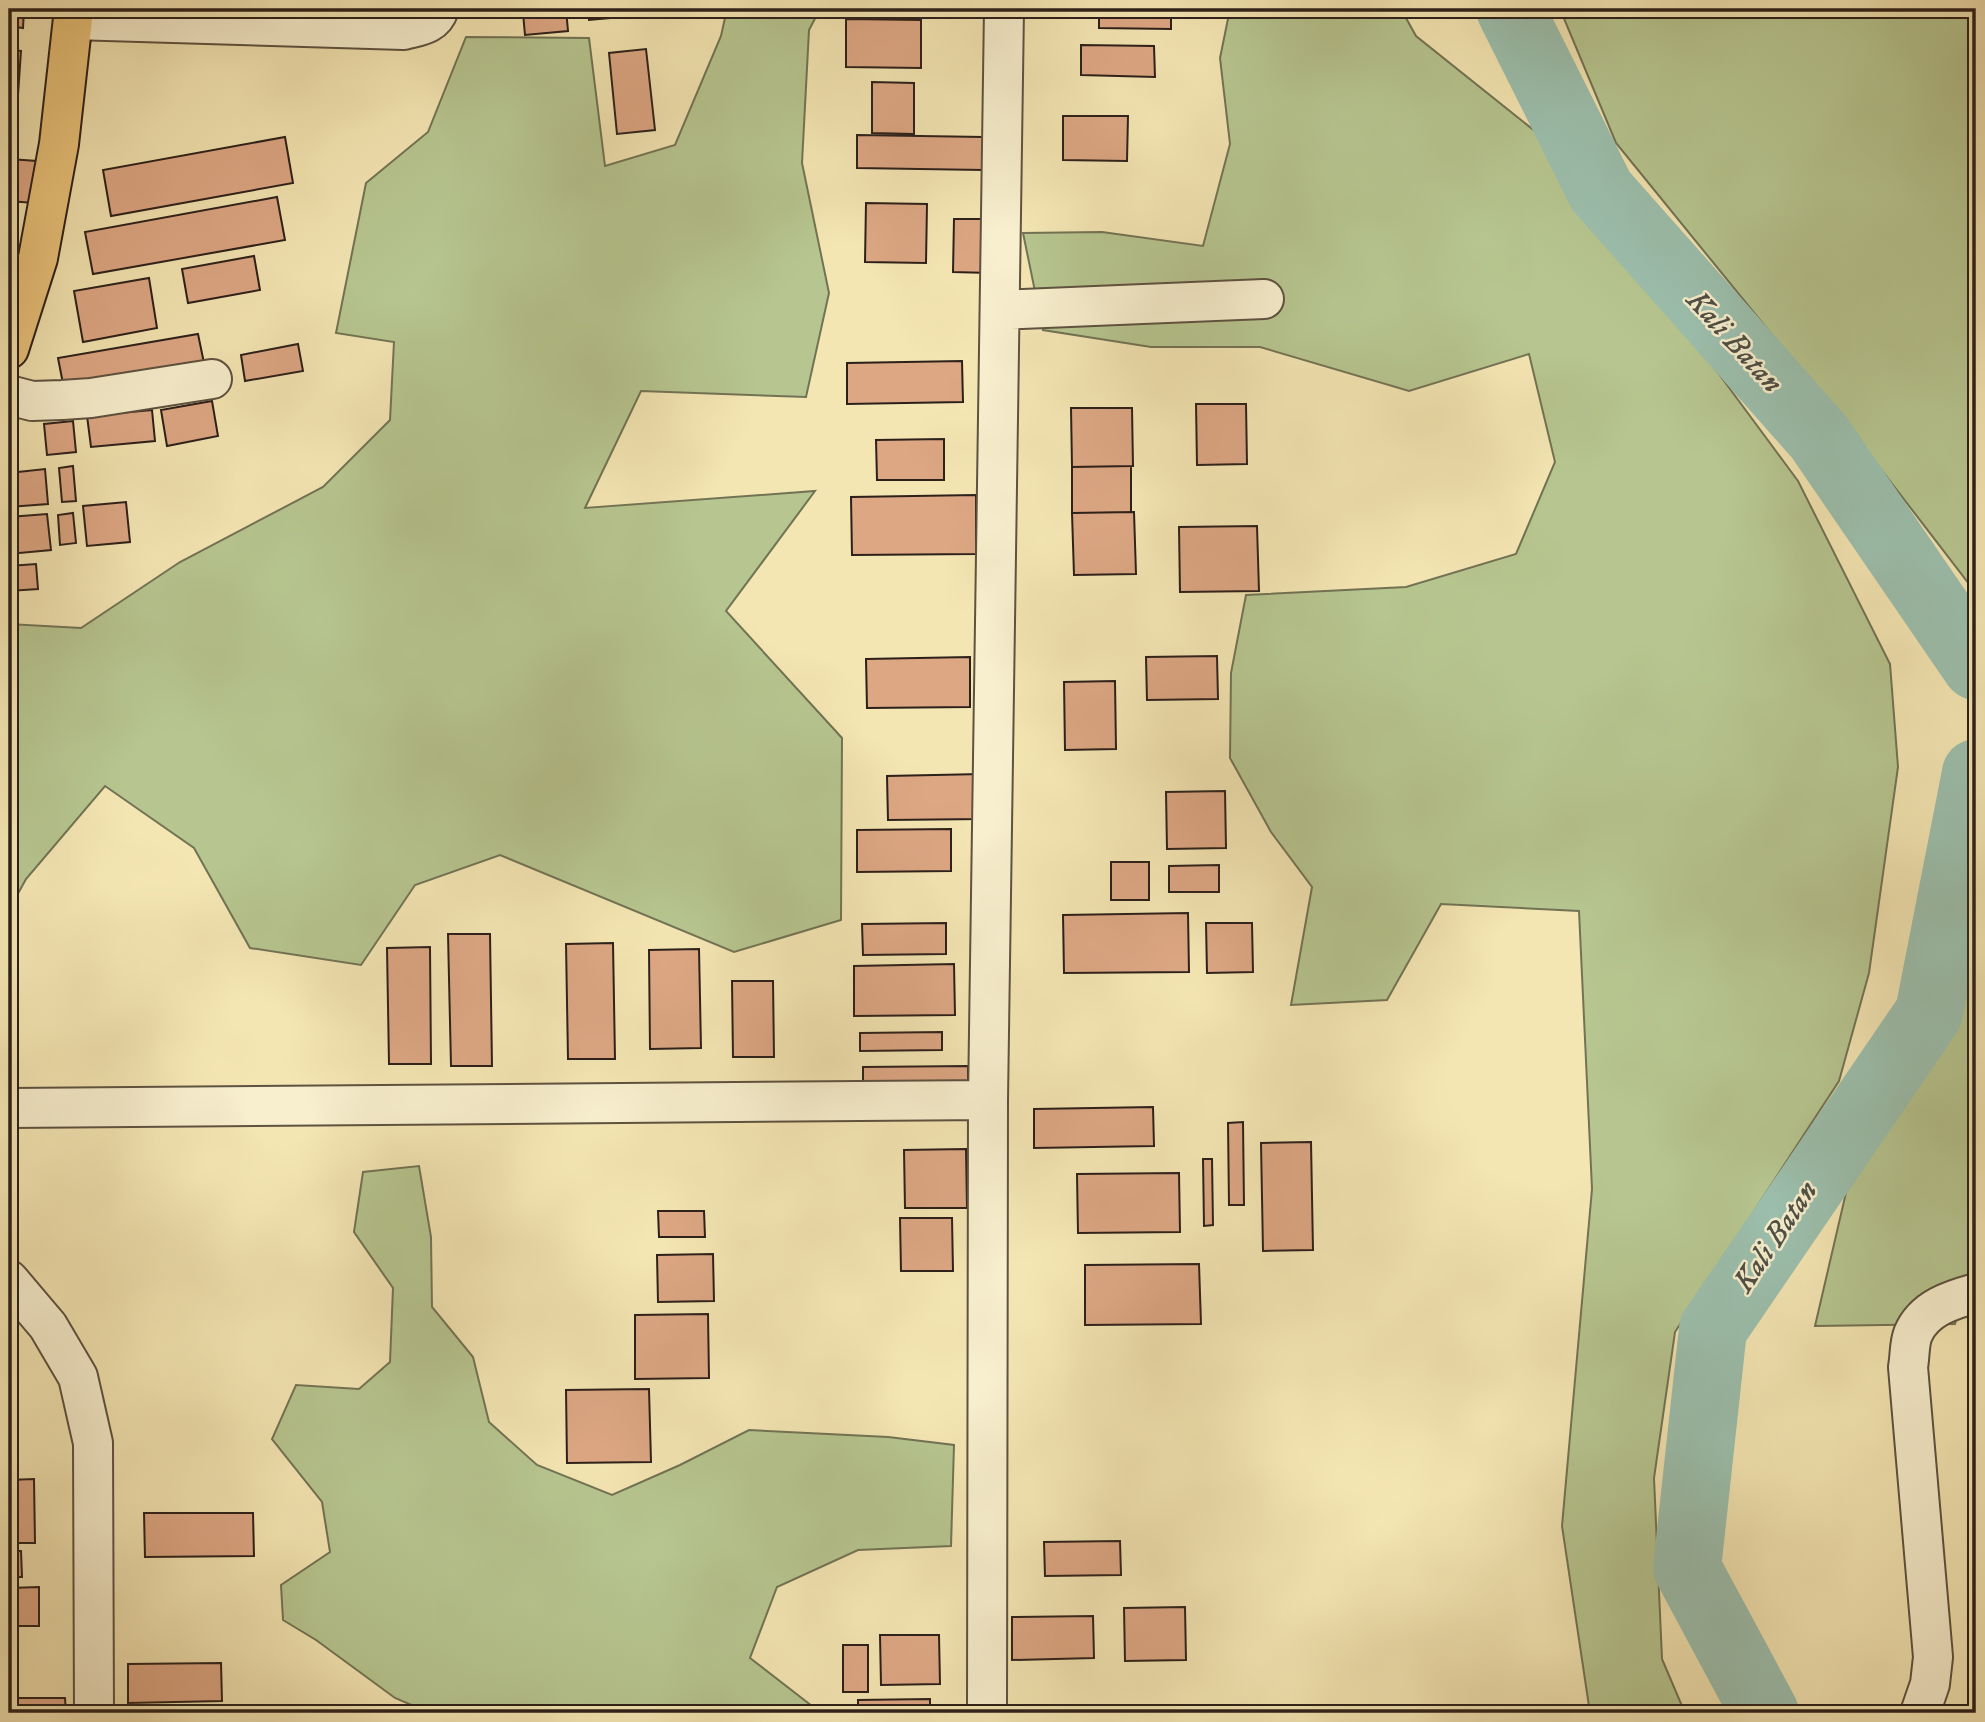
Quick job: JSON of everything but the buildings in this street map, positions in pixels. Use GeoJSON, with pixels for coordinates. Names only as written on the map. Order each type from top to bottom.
{"type":"FeatureCollection","features":[{"type":"Feature","properties":{"kind":"main road"},"geometry":{"type":"LineString","coordinates":[[9,349],[38,258],[59,144],[74,15]]}},
{"type":"Feature","properties":{"kind":"street"},"geometry":{"type":"LineString","coordinates":[[74,15],[404,30],[427,24],[436,17],[439,9]]}},
{"type":"Feature","properties":{"kind":"street"},"geometry":{"type":"LineString","coordinates":[[987,1713],[988,1100],[1004,9]]}},
{"type":"Feature","properties":{"kind":"street"},"geometry":{"type":"LineString","coordinates":[[1000,310],[1264,299]]}},
{"type":"Feature","properties":{"kind":"street"},"geometry":{"type":"LineString","coordinates":[[9,395],[32,401],[91,398],[212,379]]}},
{"type":"Feature","properties":{"kind":"street"},"geometry":{"type":"LineString","coordinates":[[9,1108],[988,1100]]}},
{"type":"Feature","properties":{"kind":"street"},"geometry":{"type":"LineString","coordinates":[[9,1280],[48,1326],[78,1377],[93,1443],[94,1713]]}},
{"type":"Feature","properties":{"kind":"street"},"geometry":{"type":"LineString","coordinates":[[1920,1713],[1930,1684],[1933,1657],[1908,1367],[1913,1335],[1927,1313],[1954,1299],[1976,1293]]}},
{"type":"Feature","properties":{"kind":"green space"},"geometry":{"type":"Polygon","coordinates":[[[727,9],[820,9],[809,30],[802,163],[829,293],[806,397],[641,391],[585,508],[815,491],[726,611],[842,738],[841,920],[734,952],[500,855],[415,885],[361,965],[250,948],[194,848],[105,786],[26,879],[9,910],[9,624],[81,628],[180,562],[323,487],[390,420],[394,342],[336,333],[366,183],[428,132],[466,37],[589,38],[605,166],[675,145],[721,36],[727,9]]]}},
{"type":"Feature","properties":{"kind":"green space"},"geometry":{"type":"Polygon","coordinates":[[[1230,9],[1401,9],[1416,36],[1546,140],[1798,481],[1890,664],[1898,767],[1869,973],[1839,1081],[1675,1332],[1654,1478],[1662,1659],[1685,1713],[1590,1713],[1562,1526],[1592,1189],[1579,911],[1441,904],[1387,1000],[1291,1005],[1312,887],[1271,832],[1230,758],[1231,673],[1246,595],[1406,587],[1516,554],[1555,462],[1529,354],[1409,391],[1260,347],[1151,347],[1043,330],[1023,233],[1102,232],[1203,246],[1230,144],[1220,58],[1230,9]]]}},
{"type":"Feature","properties":{"kind":"green space"},"geometry":{"type":"Polygon","coordinates":[[[1560,9],[1976,9],[1976,251],[1971,268],[1976,271],[1976,593],[1873,459],[1616,143],[1560,9]]]}},
{"type":"Feature","properties":{"kind":"green space"},"geometry":{"type":"Polygon","coordinates":[[[1976,904],[1976,1247],[1955,1324],[1815,1326],[1848,1184],[1976,904]]]}},
{"type":"Feature","properties":{"kind":"green space"},"geometry":{"type":"Polygon","coordinates":[[[419,1166],[431,1237],[432,1307],[473,1357],[489,1422],[537,1465],[612,1495],[749,1430],[888,1437],[954,1445],[951,1546],[858,1550],[777,1587],[750,1658],[821,1713],[430,1713],[395,1698],[316,1640],[283,1620],[281,1585],[330,1552],[322,1502],[272,1439],[296,1385],[359,1389],[390,1362],[393,1288],[354,1232],[363,1172],[419,1166]]]}},
{"type":"Feature","properties":{"kind":"waterway","name":"Kali Batan"},"geometry":{"type":"LineString","coordinates":[[1510,9],[1601,191],[1819,437],[1976,666]]}},
{"type":"Feature","properties":{"kind":"waterway","name":"Kali Batan"},"geometry":{"type":"LineString","coordinates":[[1765,1713],[1687,1568],[1713,1329],[1929,1013],[1976,773]]}}]}
